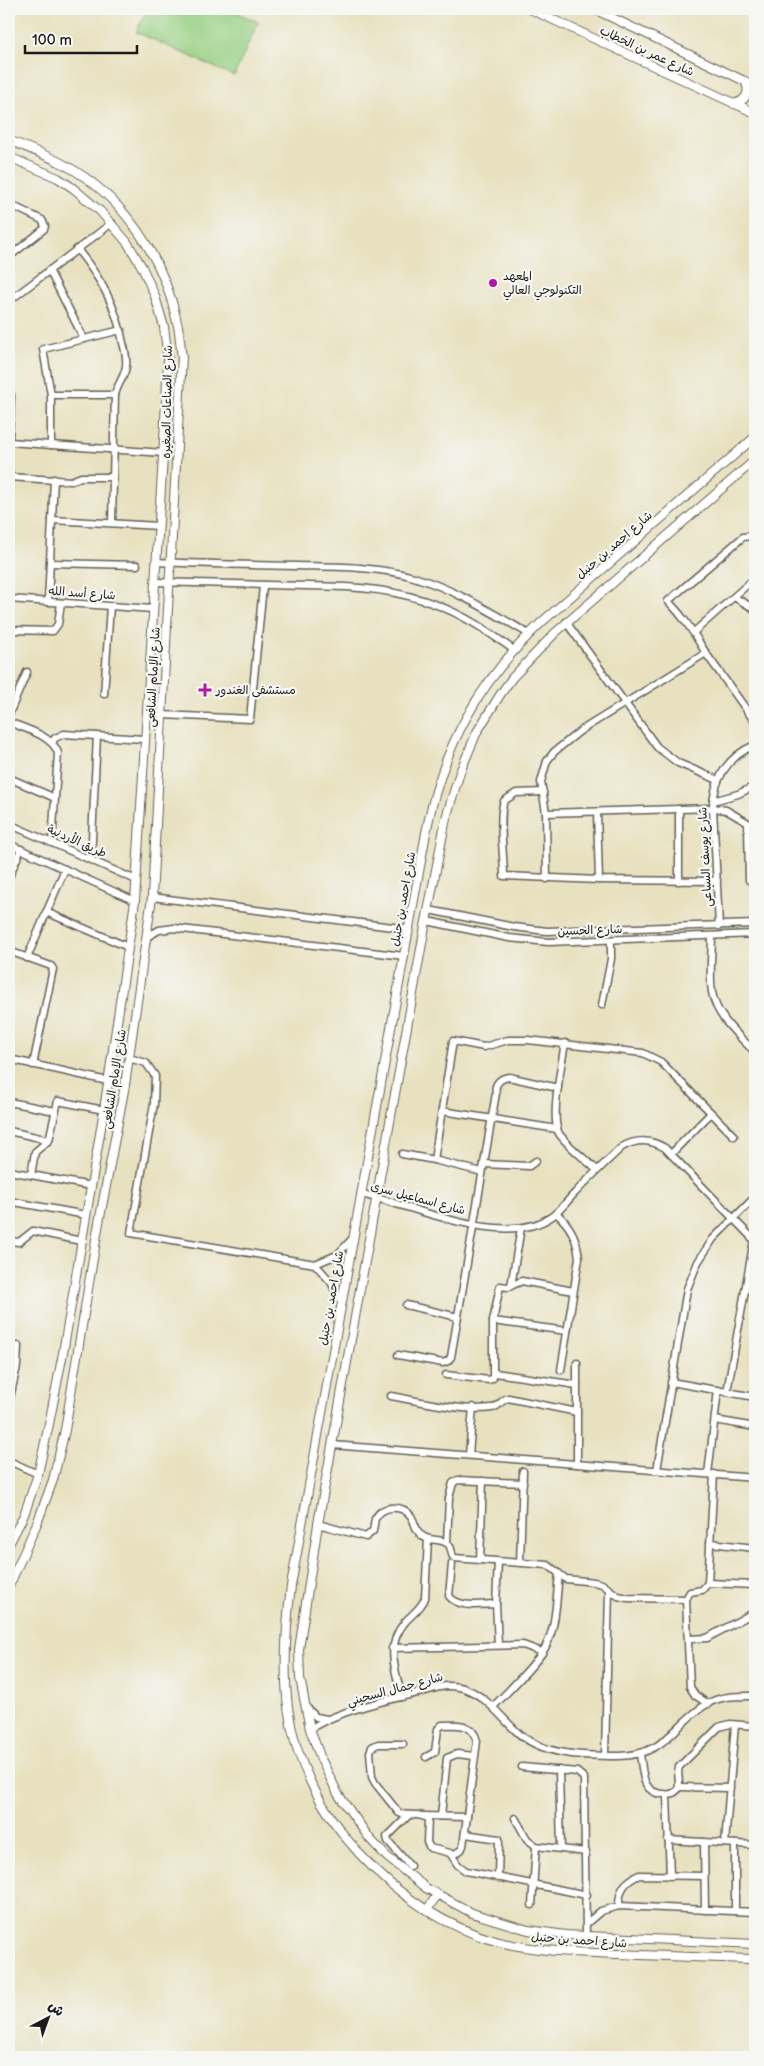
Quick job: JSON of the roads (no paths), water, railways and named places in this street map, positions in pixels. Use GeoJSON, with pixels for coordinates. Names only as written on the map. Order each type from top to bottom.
{"type":"FeatureCollection","features":[{"type":"Feature","properties":{"kind":"street","name":"شارع عمر بن الخطاب"},"geometry":{"type":"LineString","coordinates":[[530,9],[755,113]]}},
{"type":"Feature","properties":{"kind":"street","name":"شارع عمر بن الخطاب"},"geometry":{"type":"LineString","coordinates":[[594,9],[606,11],[755,86]]}},
{"type":"Feature","properties":{"kind":"street"},"geometry":{"type":"LineString","coordinates":[[734,104],[740,102],[748,93],[748,86],[744,80]]}},
{"type":"Feature","properties":{"kind":"street","name":"شارع الصناعات الصغيره"},"geometry":{"type":"LineString","coordinates":[[9,142],[65,165],[105,194],[122,211],[139,233],[155,259],[169,290],[178,323],[182,356],[171,563]]}},
{"type":"Feature","properties":{"kind":"street","name":"شارع الصناعات الصغيره"},"geometry":{"type":"LineString","coordinates":[[9,157],[58,178],[87,199],[112,223],[142,267],[155,296],[164,327],[168,359],[164,453],[156,562]]}},
{"type":"Feature","properties":{"kind":"street"},"geometry":{"type":"LineString","coordinates":[[9,204],[42,220],[45,226],[9,257]]}},
{"type":"Feature","properties":{"kind":"street"},"geometry":{"type":"LineString","coordinates":[[9,300],[112,223]]}},
{"type":"Feature","properties":{"kind":"street"},"geometry":{"type":"LineString","coordinates":[[77,249],[96,273],[108,294],[121,330],[126,364],[124,375],[119,381],[115,394],[112,523]]}},
{"type":"Feature","properties":{"kind":"street"},"geometry":{"type":"LineString","coordinates":[[49,270],[84,339]]}},
{"type":"Feature","properties":{"kind":"street"},"geometry":{"type":"LineString","coordinates":[[51,445],[51,395],[43,349],[121,330]]}},
{"type":"Feature","properties":{"kind":"street"},"geometry":{"type":"LineString","coordinates":[[9,388],[9,440],[164,453]]}},
{"type":"Feature","properties":{"kind":"street"},"geometry":{"type":"LineString","coordinates":[[51,395],[115,394]]}},
{"type":"Feature","properties":{"kind":"street","name":"شارع احمد بن حنبل"},"geometry":{"type":"LineString","coordinates":[[755,437],[529,634],[495,672],[474,703],[459,730],[444,765],[430,810],[291,1586],[285,1636],[288,1707],[298,1751],[311,1783],[329,1815],[350,1844],[380,1876],[427,1910],[438,1917],[497,1941],[546,1951],[755,1959]]}},
{"type":"Feature","properties":{"kind":"street","name":"شارع احمد بن حنبل"},"geometry":{"type":"LineString","coordinates":[[755,460],[566,622],[512,678],[477,732],[460,772],[446,818],[427,920],[318,1524],[299,1649],[300,1678],[310,1728],[328,1776],[354,1819],[387,1857],[406,1874],[437,1895],[472,1913],[509,1926],[547,1934],[755,1944]]}},
{"type":"Feature","properties":{"kind":"street"},"geometry":{"type":"LineString","coordinates":[[9,477],[70,480],[81,477],[113,477]]}},
{"type":"Feature","properties":{"kind":"street"},"geometry":{"type":"LineString","coordinates":[[48,602],[54,479]]}},
{"type":"Feature","properties":{"kind":"street"},"geometry":{"type":"LineString","coordinates":[[52,520],[159,526]]}},
{"type":"Feature","properties":{"kind":"street"},"geometry":{"type":"LineString","coordinates":[[755,542],[750,536],[742,537],[668,601],[683,616],[706,653],[755,722]]}},
{"type":"Feature","properties":{"kind":"street"},"geometry":{"type":"LineString","coordinates":[[632,544],[643,556]]}},
{"type":"Feature","properties":{"kind":"street"},"geometry":{"type":"LineString","coordinates":[[156,562],[345,567],[379,570],[412,577],[444,588],[475,602],[529,634]]}},
{"type":"Feature","properties":{"kind":"street","name":"شارع الإمام الشافعى"},"geometry":{"type":"LineString","coordinates":[[9,1544],[24,1515],[38,1474],[63,1353],[104,1110],[135,901],[156,562]]}},
{"type":"Feature","properties":{"kind":"street"},"geometry":{"type":"LineString","coordinates":[[50,563],[137,565]]}},
{"type":"Feature","properties":{"kind":"street","name":"شارع الإمام الشافعى"},"geometry":{"type":"LineString","coordinates":[[9,1586],[38,1521],[53,1480],[65,1430],[129,1058],[152,897],[171,563]]}},
{"type":"Feature","properties":{"kind":"street"},"geometry":{"type":"LineString","coordinates":[[694,632],[755,578]]}},
{"type":"Feature","properties":{"kind":"street"},"geometry":{"type":"LineString","coordinates":[[155,582],[377,588],[408,594],[438,604],[466,618],[514,650]]}},
{"type":"Feature","properties":{"kind":"street"},"geometry":{"type":"LineString","coordinates":[[162,715],[250,720],[263,586]]}},
{"type":"Feature","properties":{"kind":"street"},"geometry":{"type":"LineString","coordinates":[[734,597],[755,609]]}},
{"type":"Feature","properties":{"kind":"street","name":"شارع أسد الله"},"geometry":{"type":"LineString","coordinates":[[9,599],[153,609]]}},
{"type":"Feature","properties":{"kind":"street"},"geometry":{"type":"LineString","coordinates":[[9,630],[53,632],[58,624],[61,603]]}},
{"type":"Feature","properties":{"kind":"street"},"geometry":{"type":"LineString","coordinates":[[104,694],[110,606]]}},
{"type":"Feature","properties":{"kind":"street"},"geometry":{"type":"LineString","coordinates":[[566,622],[652,742],[684,766],[718,780]]}},
{"type":"Feature","properties":{"kind":"street"},"geometry":{"type":"LineString","coordinates":[[547,879],[546,813],[541,782],[543,771],[554,752],[580,731],[706,653]]}},
{"type":"Feature","properties":{"kind":"street"},"geometry":{"type":"LineString","coordinates":[[9,714],[27,672]]}},
{"type":"Feature","properties":{"kind":"street"},"geometry":{"type":"LineString","coordinates":[[9,722],[52,742],[58,753],[52,843]]}},
{"type":"Feature","properties":{"kind":"street"},"geometry":{"type":"LineString","coordinates":[[52,742],[55,738],[64,734],[144,739]]}},
{"type":"Feature","properties":{"kind":"street"},"geometry":{"type":"LineString","coordinates":[[91,860],[97,736]]}},
{"type":"Feature","properties":{"kind":"street","name":"شارع يوسف السباعى"},"geometry":{"type":"LineString","coordinates":[[719,926],[713,801],[718,780],[730,761],[755,745]]}},
{"type":"Feature","properties":{"kind":"street"},"geometry":{"type":"LineString","coordinates":[[444,765],[460,772]]}},
{"type":"Feature","properties":{"kind":"street"},"geometry":{"type":"LineString","coordinates":[[9,778],[55,798]]}},
{"type":"Feature","properties":{"kind":"street"},"geometry":{"type":"LineString","coordinates":[[713,801],[738,794],[755,786]]}},
{"type":"Feature","properties":{"kind":"street"},"geometry":{"type":"LineString","coordinates":[[543,792],[516,793],[509,796],[501,808],[504,876],[547,879],[717,881]]}},
{"type":"Feature","properties":{"kind":"street"},"geometry":{"type":"LineString","coordinates":[[546,813],[714,808],[726,810],[755,827]]}},
{"type":"Feature","properties":{"kind":"street"},"geometry":{"type":"LineString","coordinates":[[679,809],[679,881]]}},
{"type":"Feature","properties":{"kind":"street"},"geometry":{"type":"LineString","coordinates":[[596,812],[599,880]]}},
{"type":"Feature","properties":{"kind":"street","name":"طريق الأردنية"},"geometry":{"type":"LineString","coordinates":[[9,824],[136,880]]}},
{"type":"Feature","properties":{"kind":"street"},"geometry":{"type":"LineString","coordinates":[[748,824],[749,880],[755,880]]}},
{"type":"Feature","properties":{"kind":"street"},"geometry":{"type":"LineString","coordinates":[[9,844],[135,901]]}},
{"type":"Feature","properties":{"kind":"street"},"geometry":{"type":"LineString","coordinates":[[9,877],[21,849]]}},
{"type":"Feature","properties":{"kind":"street"},"geometry":{"type":"LineString","coordinates":[[27,958],[65,869]]}},
{"type":"Feature","properties":{"kind":"street"},"geometry":{"type":"LineString","coordinates":[[152,897],[409,929]]}},
{"type":"Feature","properties":{"kind":"street","name":"شارع الحسين"},"geometry":{"type":"LineString","coordinates":[[429,910],[514,927],[559,931],[755,924]]}},
{"type":"Feature","properties":{"kind":"street"},"geometry":{"type":"LineString","coordinates":[[46,912],[128,947]]}},
{"type":"Feature","properties":{"kind":"street","name":"شارع الحسين"},"geometry":{"type":"LineString","coordinates":[[427,920],[509,938],[560,942],[755,934]]}},
{"type":"Feature","properties":{"kind":"street"},"geometry":{"type":"LineString","coordinates":[[147,937],[158,930],[174,928],[404,956]]}},
{"type":"Feature","properties":{"kind":"street"},"geometry":{"type":"LineString","coordinates":[[559,931],[560,942]]}},
{"type":"Feature","properties":{"kind":"street"},"geometry":{"type":"LineString","coordinates":[[712,936],[712,992],[719,1011],[731,1028],[755,1052]]}},
{"type":"Feature","properties":{"kind":"street"},"geometry":{"type":"LineString","coordinates":[[602,1005],[611,959],[610,940]]}},
{"type":"Feature","properties":{"kind":"street"},"geometry":{"type":"LineString","coordinates":[[9,951],[51,966],[53,969],[33,1064]]}},
{"type":"Feature","properties":{"kind":"street"},"geometry":{"type":"LineString","coordinates":[[434,1160],[453,1041],[484,1047],[518,1039],[565,1043],[632,1052],[652,1057],[661,1062],[734,1136]]}},
{"type":"Feature","properties":{"kind":"street"},"geometry":{"type":"LineString","coordinates":[[565,1043],[555,1120],[557,1129],[560,1136],[597,1170]]}},
{"type":"Feature","properties":{"kind":"street"},"geometry":{"type":"LineString","coordinates":[[129,1058],[146,1063],[155,1076],[154,1104],[131,1233],[315,1264],[337,1255],[353,1238]]}},
{"type":"Feature","properties":{"kind":"street"},"geometry":{"type":"LineString","coordinates":[[9,1059],[108,1081]]}},
{"type":"Feature","properties":{"kind":"street"},"geometry":{"type":"LineString","coordinates":[[398,1355],[440,1363],[448,1362],[451,1357],[495,1088],[503,1078],[509,1077],[558,1088]]}},
{"type":"Feature","properties":{"kind":"street"},"geometry":{"type":"LineString","coordinates":[[30,1175],[35,1152],[49,1140],[57,1103],[60,1101],[104,1110]]}},
{"type":"Feature","properties":{"kind":"street"},"geometry":{"type":"LineString","coordinates":[[9,1102],[55,1110]]}},
{"type":"Feature","properties":{"kind":"street"},"geometry":{"type":"LineString","coordinates":[[442,1111],[557,1129]]}},
{"type":"Feature","properties":{"kind":"street"},"geometry":{"type":"LineString","coordinates":[[671,1154],[711,1113]]}},
{"type":"Feature","properties":{"kind":"street"},"geometry":{"type":"LineString","coordinates":[[9,1131],[49,1140]]}},
{"type":"Feature","properties":{"kind":"street","name":"شارع اسماعيل سرى"},"geometry":{"type":"LineString","coordinates":[[361,1194],[377,1197],[424,1214],[474,1224],[521,1228],[540,1223],[556,1213],[622,1147],[630,1142],[652,1142],[671,1154],[755,1240]]}},
{"type":"Feature","properties":{"kind":"street"},"geometry":{"type":"LineString","coordinates":[[402,1154],[482,1172]]}},
{"type":"Feature","properties":{"kind":"street"},"geometry":{"type":"LineString","coordinates":[[484,1164],[529,1166],[536,1161]]}},
{"type":"Feature","properties":{"kind":"street"},"geometry":{"type":"LineString","coordinates":[[9,1171],[90,1186]]}},
{"type":"Feature","properties":{"kind":"street"},"geometry":{"type":"LineString","coordinates":[[657,1470],[687,1288],[698,1262],[708,1247],[733,1218],[755,1197]]}},
{"type":"Feature","properties":{"kind":"street"},"geometry":{"type":"LineString","coordinates":[[9,1200],[86,1214]]}},
{"type":"Feature","properties":{"kind":"street"},"geometry":{"type":"LineString","coordinates":[[88,1200],[103,1202]]}},
{"type":"Feature","properties":{"kind":"street"},"geometry":{"type":"LineString","coordinates":[[556,1213],[572,1232],[577,1244],[579,1258],[561,1370]]}},
{"type":"Feature","properties":{"kind":"street"},"geometry":{"type":"LineString","coordinates":[[511,1286],[521,1228]]}},
{"type":"Feature","properties":{"kind":"street"},"geometry":{"type":"LineString","coordinates":[[9,1241],[19,1242],[33,1231],[81,1241]]}},
{"type":"Feature","properties":{"kind":"street"},"geometry":{"type":"LineString","coordinates":[[727,1392],[755,1240]]}},
{"type":"Feature","properties":{"kind":"street"},"geometry":{"type":"LineString","coordinates":[[315,1264],[332,1282],[342,1304]]}},
{"type":"Feature","properties":{"kind":"street"},"geometry":{"type":"LineString","coordinates":[[446,1375],[489,1380],[493,1378],[493,1321],[500,1286],[511,1286],[522,1281],[573,1291]]}},
{"type":"Feature","properties":{"kind":"street"},"geometry":{"type":"LineString","coordinates":[[406,1305],[458,1317]]}},
{"type":"Feature","properties":{"kind":"street"},"geometry":{"type":"LineString","coordinates":[[493,1321],[567,1331]]}},
{"type":"Feature","properties":{"kind":"street"},"geometry":{"type":"LineString","coordinates":[[9,1402],[17,1366],[18,1346]]}},
{"type":"Feature","properties":{"kind":"street"},"geometry":{"type":"LineString","coordinates":[[577,1363],[577,1464]]}},
{"type":"Feature","properties":{"kind":"street"},"geometry":{"type":"LineString","coordinates":[[494,1373],[577,1386]]}},
{"type":"Feature","properties":{"kind":"street"},"geometry":{"type":"LineString","coordinates":[[671,1382],[755,1397]]}},
{"type":"Feature","properties":{"kind":"street"},"geometry":{"type":"LineString","coordinates":[[708,1704],[695,1695],[690,1687],[686,1600],[690,1592],[702,1590],[708,1583],[711,1474],[718,1390]]}},
{"type":"Feature","properties":{"kind":"street"},"geometry":{"type":"LineString","coordinates":[[391,1396],[442,1406],[492,1408],[508,1398],[577,1412]]}},
{"type":"Feature","properties":{"kind":"street"},"geometry":{"type":"LineString","coordinates":[[469,1454],[473,1407]]}},
{"type":"Feature","properties":{"kind":"street"},"geometry":{"type":"LineString","coordinates":[[715,1420],[755,1427]]}},
{"type":"Feature","properties":{"kind":"street"},"geometry":{"type":"LineString","coordinates":[[332,1445],[469,1454],[755,1478]]}},
{"type":"Feature","properties":{"kind":"street"},"geometry":{"type":"LineString","coordinates":[[9,1461],[38,1474]]}},
{"type":"Feature","properties":{"kind":"street"},"geometry":{"type":"LineString","coordinates":[[520,1563],[523,1471]]}},
{"type":"Feature","properties":{"kind":"street"},"geometry":{"type":"LineString","coordinates":[[446,1543],[451,1486],[458,1480],[523,1483]]}},
{"type":"Feature","properties":{"kind":"street"},"geometry":{"type":"LineString","coordinates":[[480,1560],[483,1481]]}},
{"type":"Feature","properties":{"kind":"street"},"geometry":{"type":"LineString","coordinates":[[318,1524],[366,1536],[373,1531],[375,1520],[379,1514],[392,1507],[399,1508],[410,1515],[420,1534],[428,1539],[446,1543],[451,1549],[451,1555],[454,1558],[548,1565],[566,1579],[602,1584],[609,1590],[628,1598],[686,1600]]}},
{"type":"Feature","properties":{"kind":"street"},"geometry":{"type":"LineString","coordinates":[[402,1697],[392,1661],[392,1648],[399,1630],[426,1598],[428,1539]]}},
{"type":"Feature","properties":{"kind":"street"},"geometry":{"type":"LineString","coordinates":[[710,1543],[755,1548]]}},
{"type":"Feature","properties":{"kind":"street"},"geometry":{"type":"LineString","coordinates":[[498,1562],[496,1604],[498,1645]]}},
{"type":"Feature","properties":{"kind":"street"},"geometry":{"type":"LineString","coordinates":[[452,1564],[449,1596],[452,1600],[460,1604],[496,1604]]}},
{"type":"Feature","properties":{"kind":"street"},"geometry":{"type":"LineString","coordinates":[[493,1707],[542,1652],[550,1634],[555,1614],[559,1574]]}},
{"type":"Feature","properties":{"kind":"street"},"geometry":{"type":"LineString","coordinates":[[708,1583],[755,1585]]}},
{"type":"Feature","properties":{"kind":"street"},"geometry":{"type":"LineString","coordinates":[[291,1586],[306,1595]]}},
{"type":"Feature","properties":{"kind":"street"},"geometry":{"type":"LineString","coordinates":[[605,1756],[609,1590]]}},
{"type":"Feature","properties":{"kind":"street"},"geometry":{"type":"LineString","coordinates":[[688,1639],[707,1638],[755,1612]]}},
{"type":"Feature","properties":{"kind":"street"},"geometry":{"type":"LineString","coordinates":[[392,1648],[523,1645],[542,1652]]}},
{"type":"Feature","properties":{"kind":"street","name":"شارع جمال السحيني"},"geometry":{"type":"LineString","coordinates":[[310,1728],[330,1718],[446,1686],[464,1688],[480,1695],[516,1731],[533,1743],[545,1748],[575,1755],[640,1754],[658,1747],[708,1704],[723,1698],[755,1696]]}},
{"type":"Feature","properties":{"kind":"street"},"geometry":{"type":"LineString","coordinates":[[305,1706],[316,1717],[330,1718]]}},
{"type":"Feature","properties":{"kind":"street"},"geometry":{"type":"LineString","coordinates":[[424,1816],[429,1821],[428,1845],[433,1850],[453,1855],[461,1850],[465,1834],[477,1741],[473,1731],[463,1724],[444,1724],[438,1729],[435,1752],[426,1757]]}},
{"type":"Feature","properties":{"kind":"street"},"geometry":{"type":"LineString","coordinates":[[640,1754],[646,1787],[653,1793],[674,1793],[679,1786],[677,1773],[681,1765],[719,1728],[724,1725],[735,1724],[755,1726]]}},
{"type":"Feature","properties":{"kind":"street"},"geometry":{"type":"LineString","coordinates":[[725,1843],[735,1724]]}},
{"type":"Feature","properties":{"kind":"street"},"geometry":{"type":"LineString","coordinates":[[403,1744],[378,1744],[372,1747],[370,1752],[371,1770],[375,1783],[397,1811],[409,1816],[467,1817]]}},
{"type":"Feature","properties":{"kind":"street"},"geometry":{"type":"LineString","coordinates":[[440,1816],[447,1758],[457,1754],[474,1756]]}},
{"type":"Feature","properties":{"kind":"street"},"geometry":{"type":"LineString","coordinates":[[522,1767],[580,1773],[585,1781],[586,1936]]}},
{"type":"Feature","properties":{"kind":"street"},"geometry":{"type":"LineString","coordinates":[[559,1770],[561,1849]]}},
{"type":"Feature","properties":{"kind":"street"},"geometry":{"type":"LineString","coordinates":[[679,1786],[730,1788]]}},
{"type":"Feature","properties":{"kind":"street"},"geometry":{"type":"LineString","coordinates":[[667,1794],[670,1876]]}},
{"type":"Feature","properties":{"kind":"street"},"geometry":{"type":"LineString","coordinates":[[409,1816],[387,1837],[388,1841],[410,1866]]}},
{"type":"Feature","properties":{"kind":"street"},"geometry":{"type":"LineString","coordinates":[[515,1818],[527,1839],[536,1846],[586,1852]]}},
{"type":"Feature","properties":{"kind":"street"},"geometry":{"type":"LineString","coordinates":[[465,1834],[499,1840],[498,1878]]}},
{"type":"Feature","properties":{"kind":"street"},"geometry":{"type":"LineString","coordinates":[[668,1840],[755,1845]]}},
{"type":"Feature","properties":{"kind":"street"},"geometry":{"type":"LineString","coordinates":[[704,1842],[704,1910]]}},
{"type":"Feature","properties":{"kind":"street"},"geometry":{"type":"LineString","coordinates":[[735,1844],[735,1911]]}},
{"type":"Feature","properties":{"kind":"street"},"geometry":{"type":"LineString","coordinates":[[532,1905],[536,1846]]}},
{"type":"Feature","properties":{"kind":"street"},"geometry":{"type":"LineString","coordinates":[[453,1855],[458,1865],[466,1871],[587,1895]]}},
{"type":"Feature","properties":{"kind":"street"},"geometry":{"type":"LineString","coordinates":[[619,1906],[619,1896],[623,1886],[630,1879],[639,1876],[704,1876]]}},
{"type":"Feature","properties":{"kind":"street"},"geometry":{"type":"LineString","coordinates":[[427,1910],[437,1895]]}},
{"type":"Feature","properties":{"kind":"street"},"geometry":{"type":"LineString","coordinates":[[587,1923],[601,1911],[619,1906],[755,1912]]}},
{"type":"Feature","properties":{"kind":"place","name":"المعهد التكنولوجي العالي"},"geometry":{"type":"Point","coordinates":[493,283]}},
{"type":"Feature","properties":{"kind":"place","name":"مستشفى الغندور"},"geometry":{"type":"Point","coordinates":[205,690]}}]}
